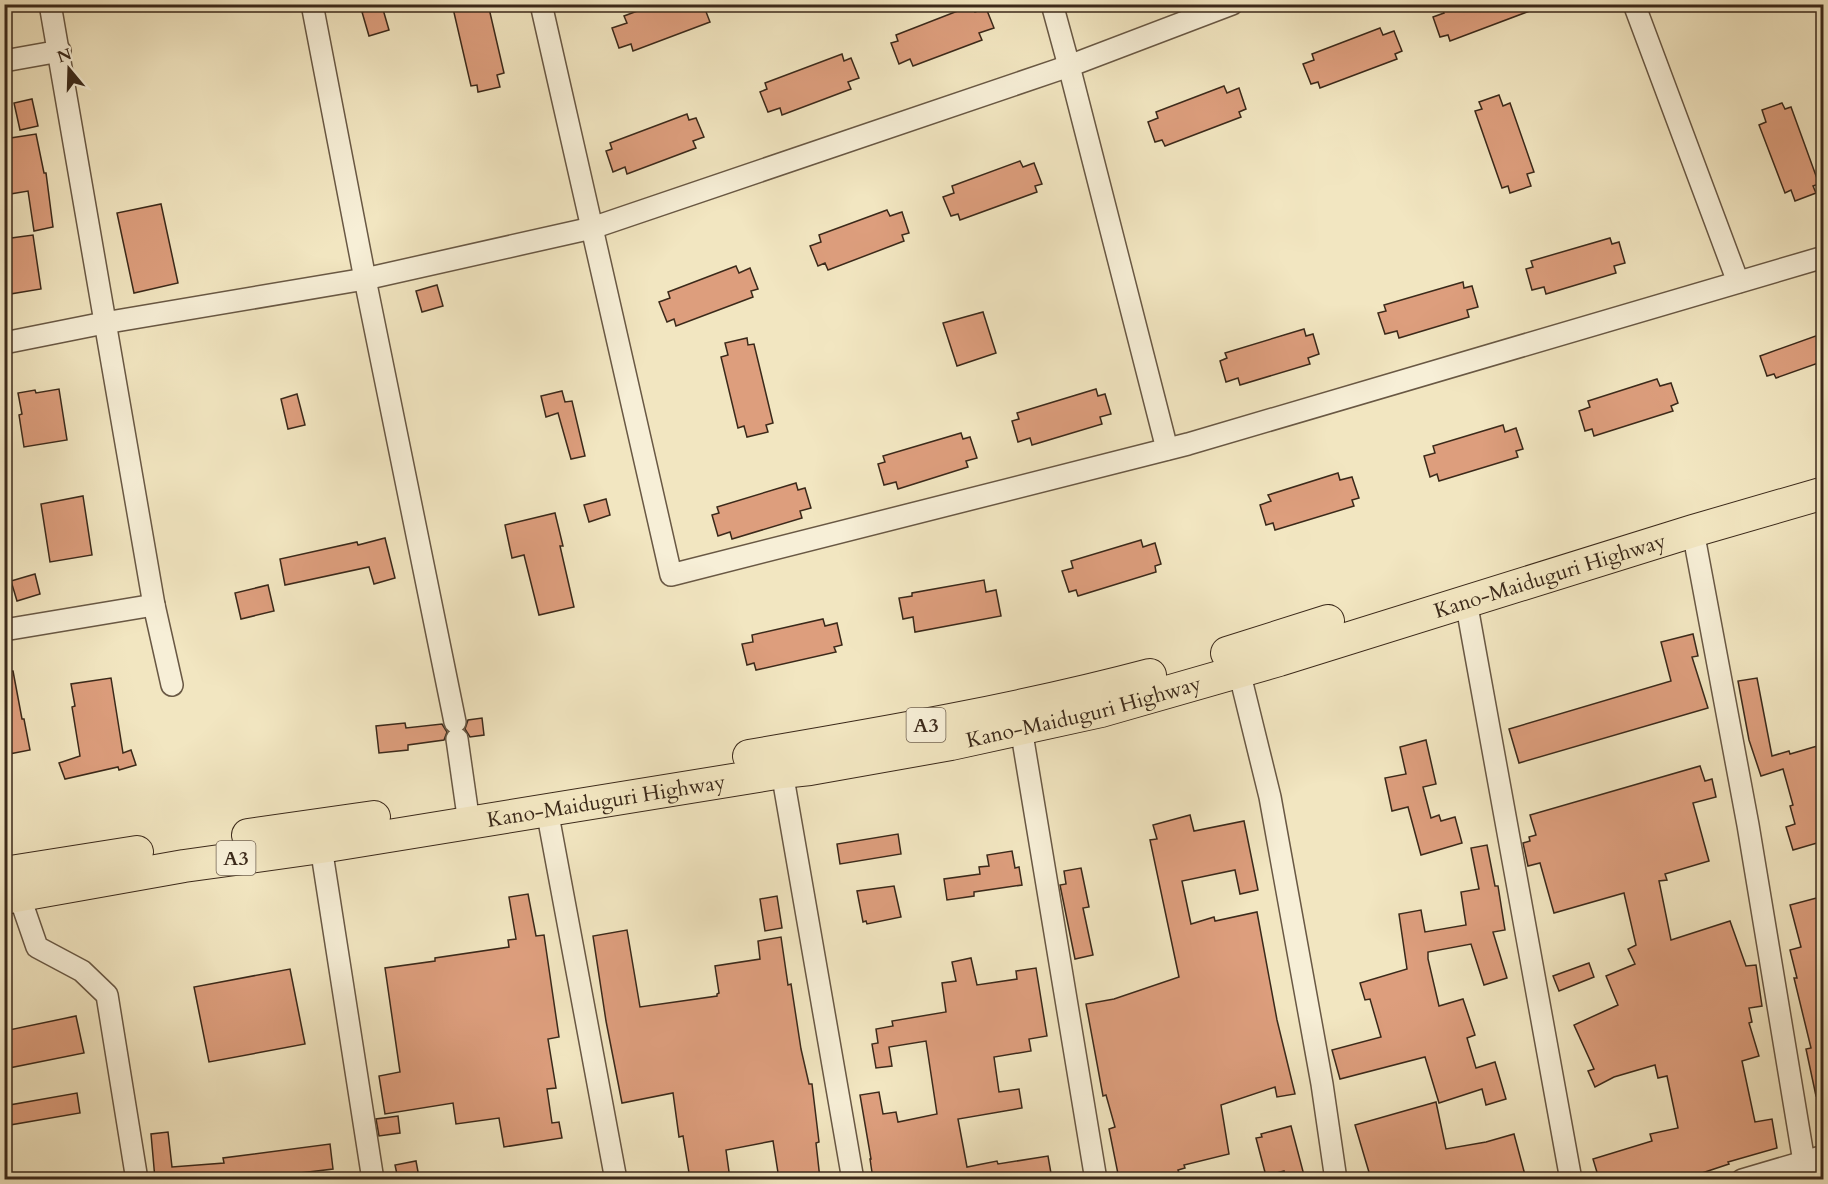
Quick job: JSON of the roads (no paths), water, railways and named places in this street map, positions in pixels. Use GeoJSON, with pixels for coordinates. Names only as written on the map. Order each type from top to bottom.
{"type":"FeatureCollection","features":[{"type":"Feature","properties":{"kind":"highway","name":"Kano-Maiduguri Highway"},"geometry":{"type":"LineString","coordinates":[[10,889],[321,847],[467,812],[947,722],[1098,689],[1176,669],[1600,538],[1824,474]]}},
{"type":"Feature","properties":{"kind":"highway","name":"Kano-Maiduguri Highway"},"geometry":{"type":"LineString","coordinates":[[10,889],[356,820],[467,812],[547,810],[810,769],[951,744],[1101,711],[1172,692],[1693,531],[1824,493]]}},
{"type":"Feature","properties":{"kind":"street"},"geometry":{"type":"LineString","coordinates":[[50,4],[60,51],[104,323],[154,605],[171,685]]}},
{"type":"Feature","properties":{"kind":"street"},"geometry":{"type":"LineString","coordinates":[[312,4],[364,279],[456,730],[467,812]]}},
{"type":"Feature","properties":{"kind":"street"},"geometry":{"type":"LineString","coordinates":[[541,4],[671,575],[1167,449],[1824,257]]}},
{"type":"Feature","properties":{"kind":"street"},"geometry":{"type":"LineString","coordinates":[[1052,4],[1167,449]]}},
{"type":"Feature","properties":{"kind":"street"},"geometry":{"type":"LineString","coordinates":[[4,343],[104,323],[364,279],[592,228],[1069,66],[1233,4]]}},
{"type":"Feature","properties":{"kind":"street"},"geometry":{"type":"LineString","coordinates":[[1634,4],[1738,282]]}},
{"type":"Feature","properties":{"kind":"street"},"geometry":{"type":"LineString","coordinates":[[4,61],[60,51]]}},
{"type":"Feature","properties":{"kind":"street"},"geometry":{"type":"LineString","coordinates":[[1693,531],[1811,1166],[1742,1179]]}},
{"type":"Feature","properties":{"kind":"street"},"geometry":{"type":"LineString","coordinates":[[1466,601],[1571,1179]]}},
{"type":"Feature","properties":{"kind":"street"},"geometry":{"type":"LineString","coordinates":[[4,630],[154,605]]}},
{"type":"Feature","properties":{"kind":"street"},"geometry":{"type":"LineString","coordinates":[[1239,671],[1270,797],[1322,1084],[1336,1179]]}},
{"type":"Feature","properties":{"kind":"street"},"geometry":{"type":"LineString","coordinates":[[1021,728],[1096,1179]]}},
{"type":"Feature","properties":{"kind":"street"},"geometry":{"type":"LineString","coordinates":[[782,772],[853,1179]]}},
{"type":"Feature","properties":{"kind":"street"},"geometry":{"type":"LineString","coordinates":[[547,810],[608,1128],[615,1179]]}},
{"type":"Feature","properties":{"kind":"street"},"geometry":{"type":"LineString","coordinates":[[321,847],[373,1179]]}},
{"type":"Feature","properties":{"kind":"street"},"geometry":{"type":"LineString","coordinates":[[10,889],[37,947],[82,971],[107,995],[137,1179]]}}]}
